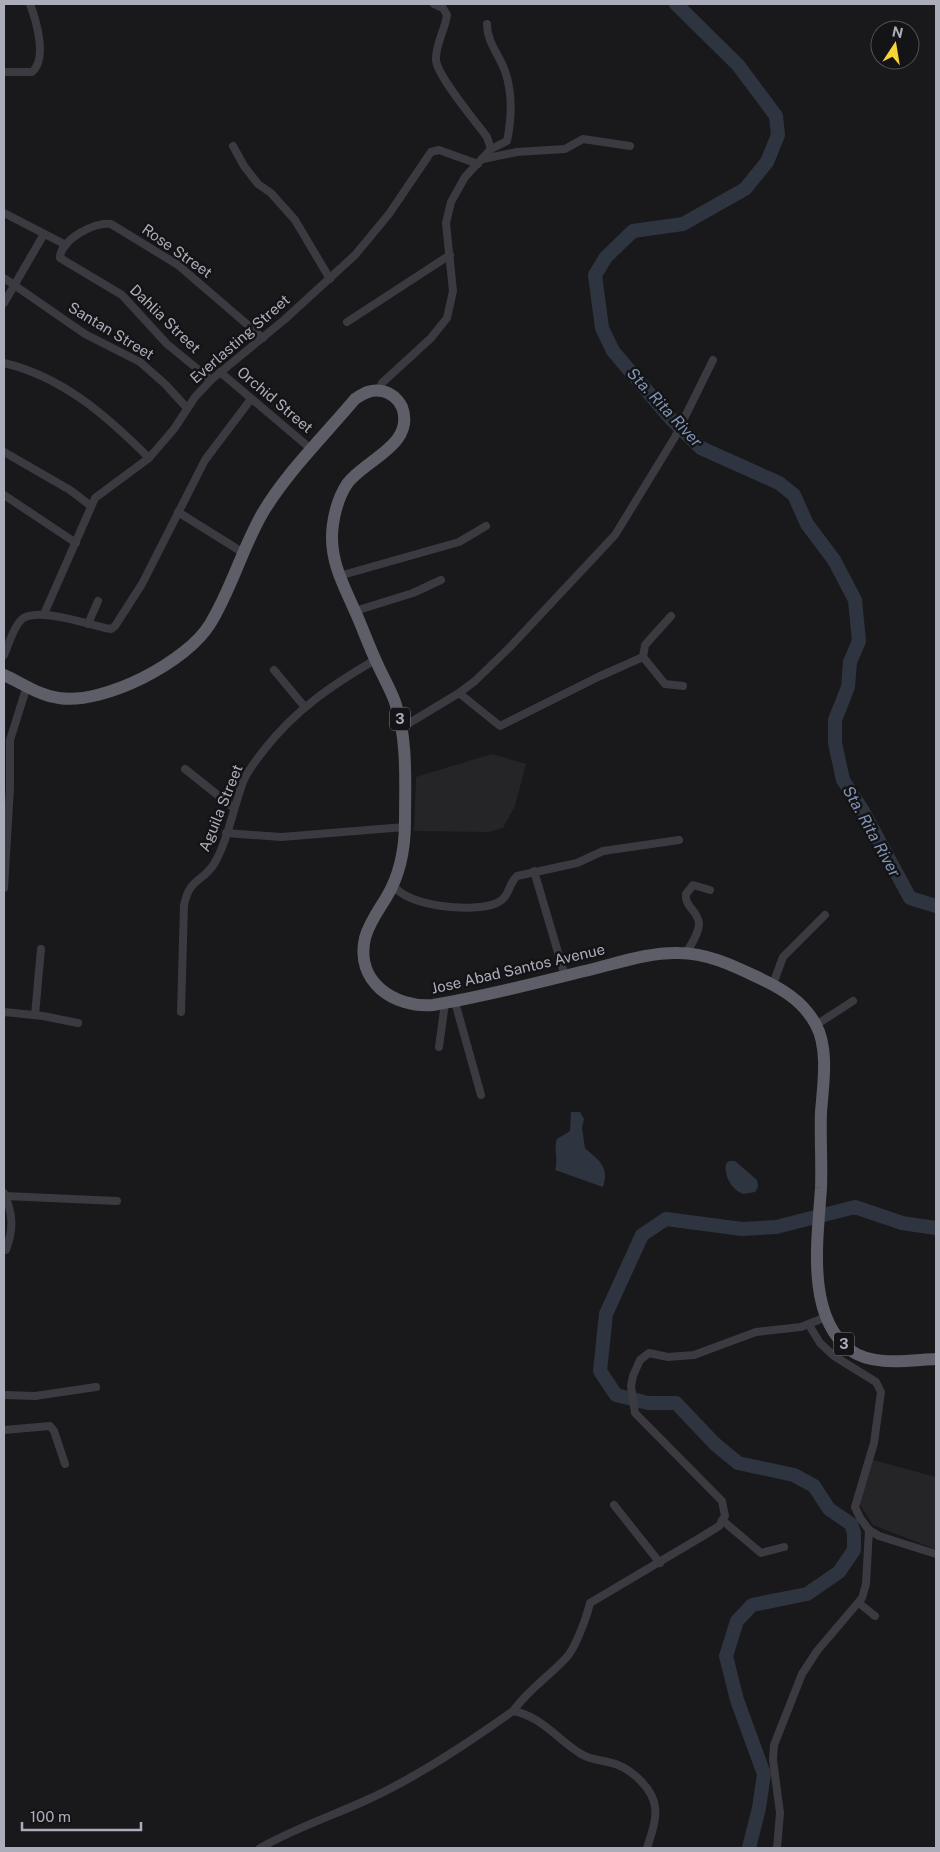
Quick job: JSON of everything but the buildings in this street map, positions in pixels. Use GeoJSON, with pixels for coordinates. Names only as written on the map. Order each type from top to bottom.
{"type":"FeatureCollection","features":[{"type":"Feature","properties":{"kind":"highway"},"geometry":{"type":"LineString","coordinates":[[5,678],[52,697],[73,699],[123,686],[163,668],[184,654],[210,623],[242,552],[263,512],[311,449],[354,399],[368,391],[379,391]]}},
{"type":"Feature","properties":{"kind":"highway","name":"Jose Abad Santos Avenue"},"geometry":{"type":"LineString","coordinates":[[379,391],[387,392],[399,401],[405,421],[400,435],[390,448],[348,484],[340,498],[332,524],[332,551],[339,576],[394,700],[401,728],[405,778],[403,854],[393,884],[366,935],[365,958],[371,978],[382,992],[399,1002],[426,1006],[642,958],[686,953],[724,962],[773,984],[802,1005],[816,1025],[823,1055],[821,1185],[816,1254],[818,1277],[826,1317],[843,1343],[851,1351],[868,1359],[936,1359]]}},
{"type":"Feature","properties":{"kind":"street"},"geometry":{"type":"LineString","coordinates":[[4,72],[32,72],[36,69],[39,35],[30,4]]}},
{"type":"Feature","properties":{"kind":"street"},"geometry":{"type":"LineString","coordinates":[[434,4],[443,8],[447,15],[436,52],[436,62],[442,76],[487,137],[491,148]]}},
{"type":"Feature","properties":{"kind":"street"},"geometry":{"type":"LineString","coordinates":[[379,391],[382,383],[431,338],[447,318],[454,291],[446,223],[451,202],[466,177],[491,148],[507,141],[512,99],[505,70],[491,45],[487,24]]}},
{"type":"Feature","properties":{"kind":"street"},"geometry":{"type":"LineString","coordinates":[[480,161],[517,152],[565,149],[584,139],[630,146]]}},
{"type":"Feature","properties":{"kind":"street"},"geometry":{"type":"LineString","coordinates":[[233,146],[244,166],[258,184],[271,193],[295,220],[330,279]]}},
{"type":"Feature","properties":{"kind":"street","name":"Everlasting Street"},"geometry":{"type":"LineString","coordinates":[[44,614],[91,506],[102,492],[149,458],[174,429],[187,408],[211,380],[263,338],[355,255],[389,214],[431,152],[439,150],[480,161]]}},
{"type":"Feature","properties":{"kind":"street"},"geometry":{"type":"LineString","coordinates":[[4,214],[66,245]]}},
{"type":"Feature","properties":{"kind":"street","name":"Rose Street"},"geometry":{"type":"LineString","coordinates":[[66,245],[82,233],[99,224],[111,224],[178,265],[263,338]]}},
{"type":"Feature","properties":{"kind":"street"},"geometry":{"type":"LineString","coordinates":[[4,302],[44,234]]}},
{"type":"Feature","properties":{"kind":"street","name":"Dahlia Street"},"geometry":{"type":"LineString","coordinates":[[66,245],[60,258],[122,295],[167,344],[211,380]]}},
{"type":"Feature","properties":{"kind":"street"},"geometry":{"type":"LineString","coordinates":[[348,322],[450,255]]}},
{"type":"Feature","properties":{"kind":"street","name":"Santan Street"},"geometry":{"type":"LineString","coordinates":[[4,278],[85,334],[140,362],[165,384],[187,408]]}},
{"type":"Feature","properties":{"kind":"street"},"geometry":{"type":"LineString","coordinates":[[401,728],[459,693],[489,668],[616,536],[675,437],[696,391],[713,360]]}},
{"type":"Feature","properties":{"kind":"street"},"geometry":{"type":"LineString","coordinates":[[4,363],[35,372],[91,405],[149,458]]}},
{"type":"Feature","properties":{"kind":"street","name":"Orchid Street"},"geometry":{"type":"LineString","coordinates":[[220,372],[311,449]]}},
{"type":"Feature","properties":{"kind":"street"},"geometry":{"type":"LineString","coordinates":[[4,655],[23,618],[34,614],[44,614],[111,629],[114,626],[142,584],[204,460],[251,399]]}},
{"type":"Feature","properties":{"kind":"street"},"geometry":{"type":"LineString","coordinates":[[4,452],[70,490],[91,506]]}},
{"type":"Feature","properties":{"kind":"street"},"geometry":{"type":"LineString","coordinates":[[4,495],[76,543]]}},
{"type":"Feature","properties":{"kind":"street"},"geometry":{"type":"LineString","coordinates":[[178,512],[242,552]]}},
{"type":"Feature","properties":{"kind":"street"},"geometry":{"type":"LineString","coordinates":[[339,576],[460,542],[486,526]]}},
{"type":"Feature","properties":{"kind":"street"},"geometry":{"type":"LineString","coordinates":[[355,610],[413,593],[441,580]]}},
{"type":"Feature","properties":{"kind":"street"},"geometry":{"type":"LineString","coordinates":[[88,624],[98,601]]}},
{"type":"Feature","properties":{"kind":"street"},"geometry":{"type":"LineString","coordinates":[[671,616],[645,645],[643,657],[665,684],[683,686]]}},
{"type":"Feature","properties":{"kind":"street"},"geometry":{"type":"LineString","coordinates":[[459,693],[500,726],[598,677],[643,657]]}},
{"type":"Feature","properties":{"kind":"street","name":"Aguila Street"},"geometry":{"type":"LineString","coordinates":[[181,1012],[184,905],[186,895],[189,887],[214,864],[244,780],[256,760],[304,706],[332,685],[375,660]]}},
{"type":"Feature","properties":{"kind":"street"},"geometry":{"type":"LineString","coordinates":[[274,670],[304,706]]}},
{"type":"Feature","properties":{"kind":"street"},"geometry":{"type":"LineString","coordinates":[[4,888],[10,788],[10,740],[26,686]]}},
{"type":"Feature","properties":{"kind":"street"},"geometry":{"type":"LineString","coordinates":[[184,769],[234,808]]}},
{"type":"Feature","properties":{"kind":"street"},"geometry":{"type":"LineString","coordinates":[[226,833],[281,837],[405,827]]}},
{"type":"Feature","properties":{"kind":"street"},"geometry":{"type":"LineString","coordinates":[[393,884],[405,896],[426,903],[472,907],[495,904],[502,900],[510,890],[514,879],[534,871],[577,863],[603,851],[680,840]]}},
{"type":"Feature","properties":{"kind":"street"},"geometry":{"type":"LineString","coordinates":[[534,871],[565,976]]}},
{"type":"Feature","properties":{"kind":"street"},"geometry":{"type":"LineString","coordinates":[[686,953],[698,928],[699,921],[688,906],[686,894],[693,885],[710,890]]}},
{"type":"Feature","properties":{"kind":"street"},"geometry":{"type":"LineString","coordinates":[[773,984],[783,957],[825,915]]}},
{"type":"Feature","properties":{"kind":"street"},"geometry":{"type":"LineString","coordinates":[[35,1015],[40,949]]}},
{"type":"Feature","properties":{"kind":"street"},"geometry":{"type":"LineString","coordinates":[[816,1025],[853,1001]]}},
{"type":"Feature","properties":{"kind":"street"},"geometry":{"type":"LineString","coordinates":[[439,1047],[450,1002]]}},
{"type":"Feature","properties":{"kind":"street"},"geometry":{"type":"LineString","coordinates":[[450,1002],[481,1095]]}},
{"type":"Feature","properties":{"kind":"street"},"geometry":{"type":"LineString","coordinates":[[4,1012],[35,1015],[78,1024]]}},
{"type":"Feature","properties":{"kind":"street"},"geometry":{"type":"LineString","coordinates":[[6,1250],[11,1234],[12,1218],[4,1194],[117,1201]]}},
{"type":"Feature","properties":{"kind":"street"},"geometry":{"type":"LineString","coordinates":[[260,1848],[282,1836],[378,1794],[424,1769],[513,1711],[526,1694],[572,1651],[587,1616],[590,1603],[719,1526],[725,1516],[722,1501],[635,1413],[631,1386],[638,1365],[644,1355],[649,1352],[668,1357],[694,1354],[763,1330],[809,1325],[826,1317]]}},
{"type":"Feature","properties":{"kind":"street"},"geometry":{"type":"LineString","coordinates":[[809,1325],[820,1344],[834,1356],[876,1382],[881,1392],[874,1442],[855,1507],[860,1518],[869,1530],[879,1536],[936,1554]]}},
{"type":"Feature","properties":{"kind":"street"},"geometry":{"type":"LineString","coordinates":[[4,1395],[35,1396],[96,1387]]}},
{"type":"Feature","properties":{"kind":"street"},"geometry":{"type":"LineString","coordinates":[[4,1430],[50,1426],[54,1431],[65,1464]]}},
{"type":"Feature","properties":{"kind":"street"},"geometry":{"type":"LineString","coordinates":[[614,1505],[660,1562]]}},
{"type":"Feature","properties":{"kind":"street"},"geometry":{"type":"LineString","coordinates":[[722,1520],[761,1553],[784,1547]]}},
{"type":"Feature","properties":{"kind":"street"},"geometry":{"type":"LineString","coordinates":[[777,1848],[780,1813],[774,1760],[777,1735],[802,1674],[817,1651],[858,1603],[866,1584],[869,1530]]}},
{"type":"Feature","properties":{"kind":"street"},"geometry":{"type":"LineString","coordinates":[[858,1603],[875,1616]]}},
{"type":"Feature","properties":{"kind":"street"},"geometry":{"type":"LineString","coordinates":[[513,1711],[524,1713],[536,1720],[583,1756],[617,1765],[632,1773],[646,1788],[655,1806],[654,1823],[647,1848]]}},
{"type":"Feature","properties":{"kind":"shaded area"},"geometry":{"type":"Polygon","coordinates":[[[492,754],[526,764],[515,806],[503,828],[489,832],[414,831],[416,777],[492,754]]]}},
{"type":"Feature","properties":{"kind":"shaded area"},"geometry":{"type":"Polygon","coordinates":[[[571,1112],[580,1112],[584,1119],[582,1128],[585,1148],[602,1164],[605,1174],[603,1187],[555,1170],[557,1139],[570,1131],[571,1112]]]}},
{"type":"Feature","properties":{"kind":"shaded area"},"geometry":{"type":"Polygon","coordinates":[[[729,1161],[735,1161],[757,1180],[758,1187],[755,1192],[743,1194],[729,1182],[726,1164],[729,1161]]]}},
{"type":"Feature","properties":{"kind":"shaded area"},"geometry":{"type":"Polygon","coordinates":[[[873,1460],[936,1477],[935,1549],[873,1525],[859,1503],[873,1460]]]}},
{"type":"Feature","properties":{"kind":"waterway","name":"Sta. Rita River"},"geometry":{"type":"LineString","coordinates":[[676,4],[738,65],[776,116],[778,135],[767,162],[745,189],[683,224],[633,231],[606,257],[595,275],[602,328],[613,351],[671,419],[701,448],[779,483],[794,495],[807,524],[834,560],[855,600],[859,641],[850,662],[848,687],[835,720],[835,743],[843,780],[863,811],[910,898],[936,906]]}},
{"type":"Feature","properties":{"kind":"waterway"},"geometry":{"type":"LineString","coordinates":[[749,1848],[759,1808],[764,1774],[737,1700],[726,1656],[737,1621],[752,1605],[807,1594],[839,1572],[854,1550],[854,1533],[851,1524],[829,1509],[814,1486],[794,1475],[738,1463],[715,1444],[676,1403],[648,1403],[616,1395],[600,1371],[606,1314],[642,1235],[666,1219],[742,1229],[776,1227],[855,1207],[902,1223],[936,1228]]}}]}
